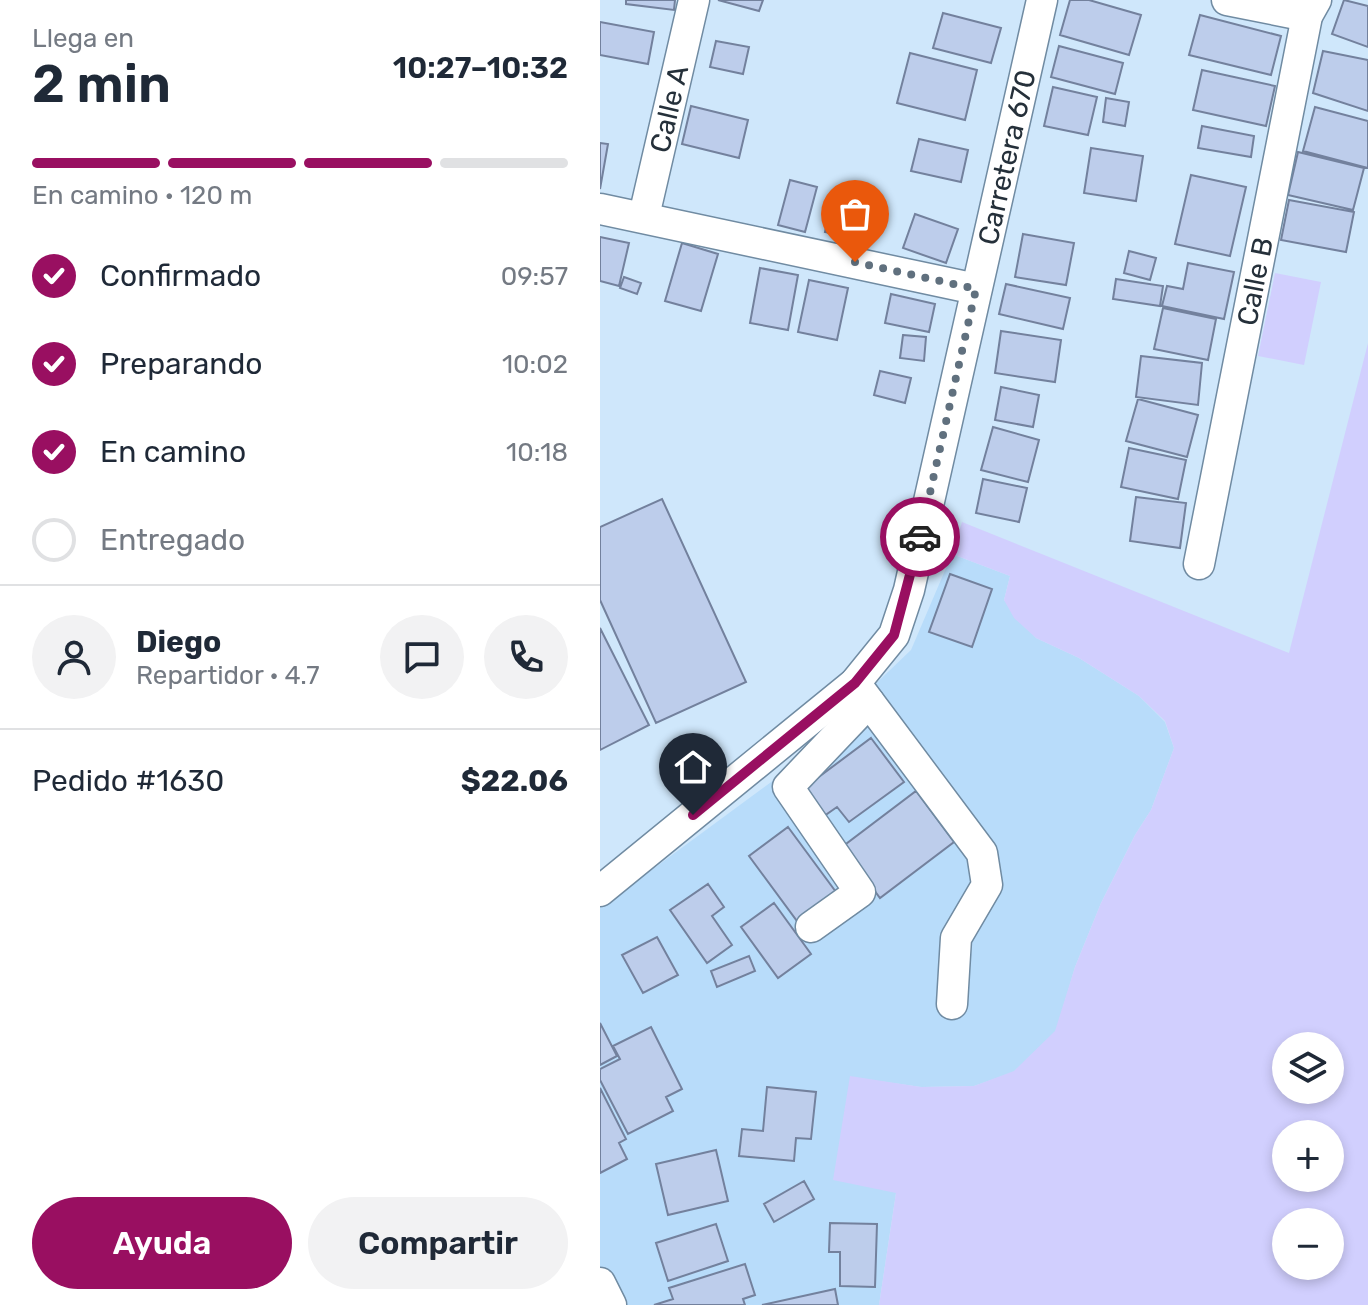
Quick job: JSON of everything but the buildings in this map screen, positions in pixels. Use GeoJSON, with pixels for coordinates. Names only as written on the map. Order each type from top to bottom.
{"type":"FeatureCollection","features":[{"type":"Feature","properties":{"kind":"street","name":"Calle A"},"geometry":{"type":"LineString","coordinates":[[644,216],[694,0]]}},
{"type":"Feature","properties":{"kind":"street","name":"Carretera 670"},"geometry":{"type":"LineString","coordinates":[[600,891],[862,693],[894,635],[909,590],[1042,0]]}},
{"type":"Feature","properties":{"kind":"street"},"geometry":{"type":"LineString","coordinates":[[1227,0],[1312,8]]}},
{"type":"Feature","properties":{"kind":"street","name":"Calle B"},"geometry":{"type":"LineString","coordinates":[[1199,564],[1312,8]]}},
{"type":"Feature","properties":{"kind":"street"},"geometry":{"type":"LineString","coordinates":[[600,209],[976,289]]}},
{"type":"Feature","properties":{"kind":"street"},"geometry":{"type":"LineString","coordinates":[[811,927],[860,892],[788,787],[862,693],[982,853],[987,885],[956,938],[952,1004]]}},
{"type":"Feature","properties":{"kind":"street"},"geometry":{"type":"LineString","coordinates":[[600,1283],[611,1305]]}},
{"type":"Feature","properties":{"kind":"shaded area"},"geometry":{"type":"Polygon","coordinates":[[[1275,273],[1321,282],[1304,365],[1258,356],[1275,273]]]}},
{"type":"Feature","properties":{"kind":"shaded area"},"geometry":{"type":"Polygon","coordinates":[[[1368,343],[1368,1305],[879,1305],[896,1193],[833,1180],[850,1076],[921,1087],[974,1086],[1014,1071],[1055,1031],[1075,967],[1101,903],[1151,810],[1174,748],[1165,721],[1139,696],[1079,658],[1036,638],[1014,618],[1004,600],[1010,576],[952,554],[962,522],[1289,653],[1368,343]]]}},
{"type":"Feature","properties":{"kind":"shaded area"},"geometry":{"type":"Polygon","coordinates":[[[952,554],[1010,576],[1004,600],[1036,638],[1079,658],[1139,696],[1165,722],[1174,748],[1151,810],[1101,903],[1075,967],[1056,1031],[1014,1072],[974,1086],[921,1087],[850,1077],[896,1193],[879,1305],[600,1305],[600,908],[778,777],[911,650],[952,554]]]}},
{"type":"Feature","properties":{"kind":"way so far"},"geometry":{"type":"LineString","coordinates":[[855,262],[976,289],[920,537]]}},
{"type":"Feature","properties":{"kind":"route"},"geometry":{"type":"LineString","coordinates":[[693,815],[855,683],[894,635],[909,590],[920,537]]}}]}
